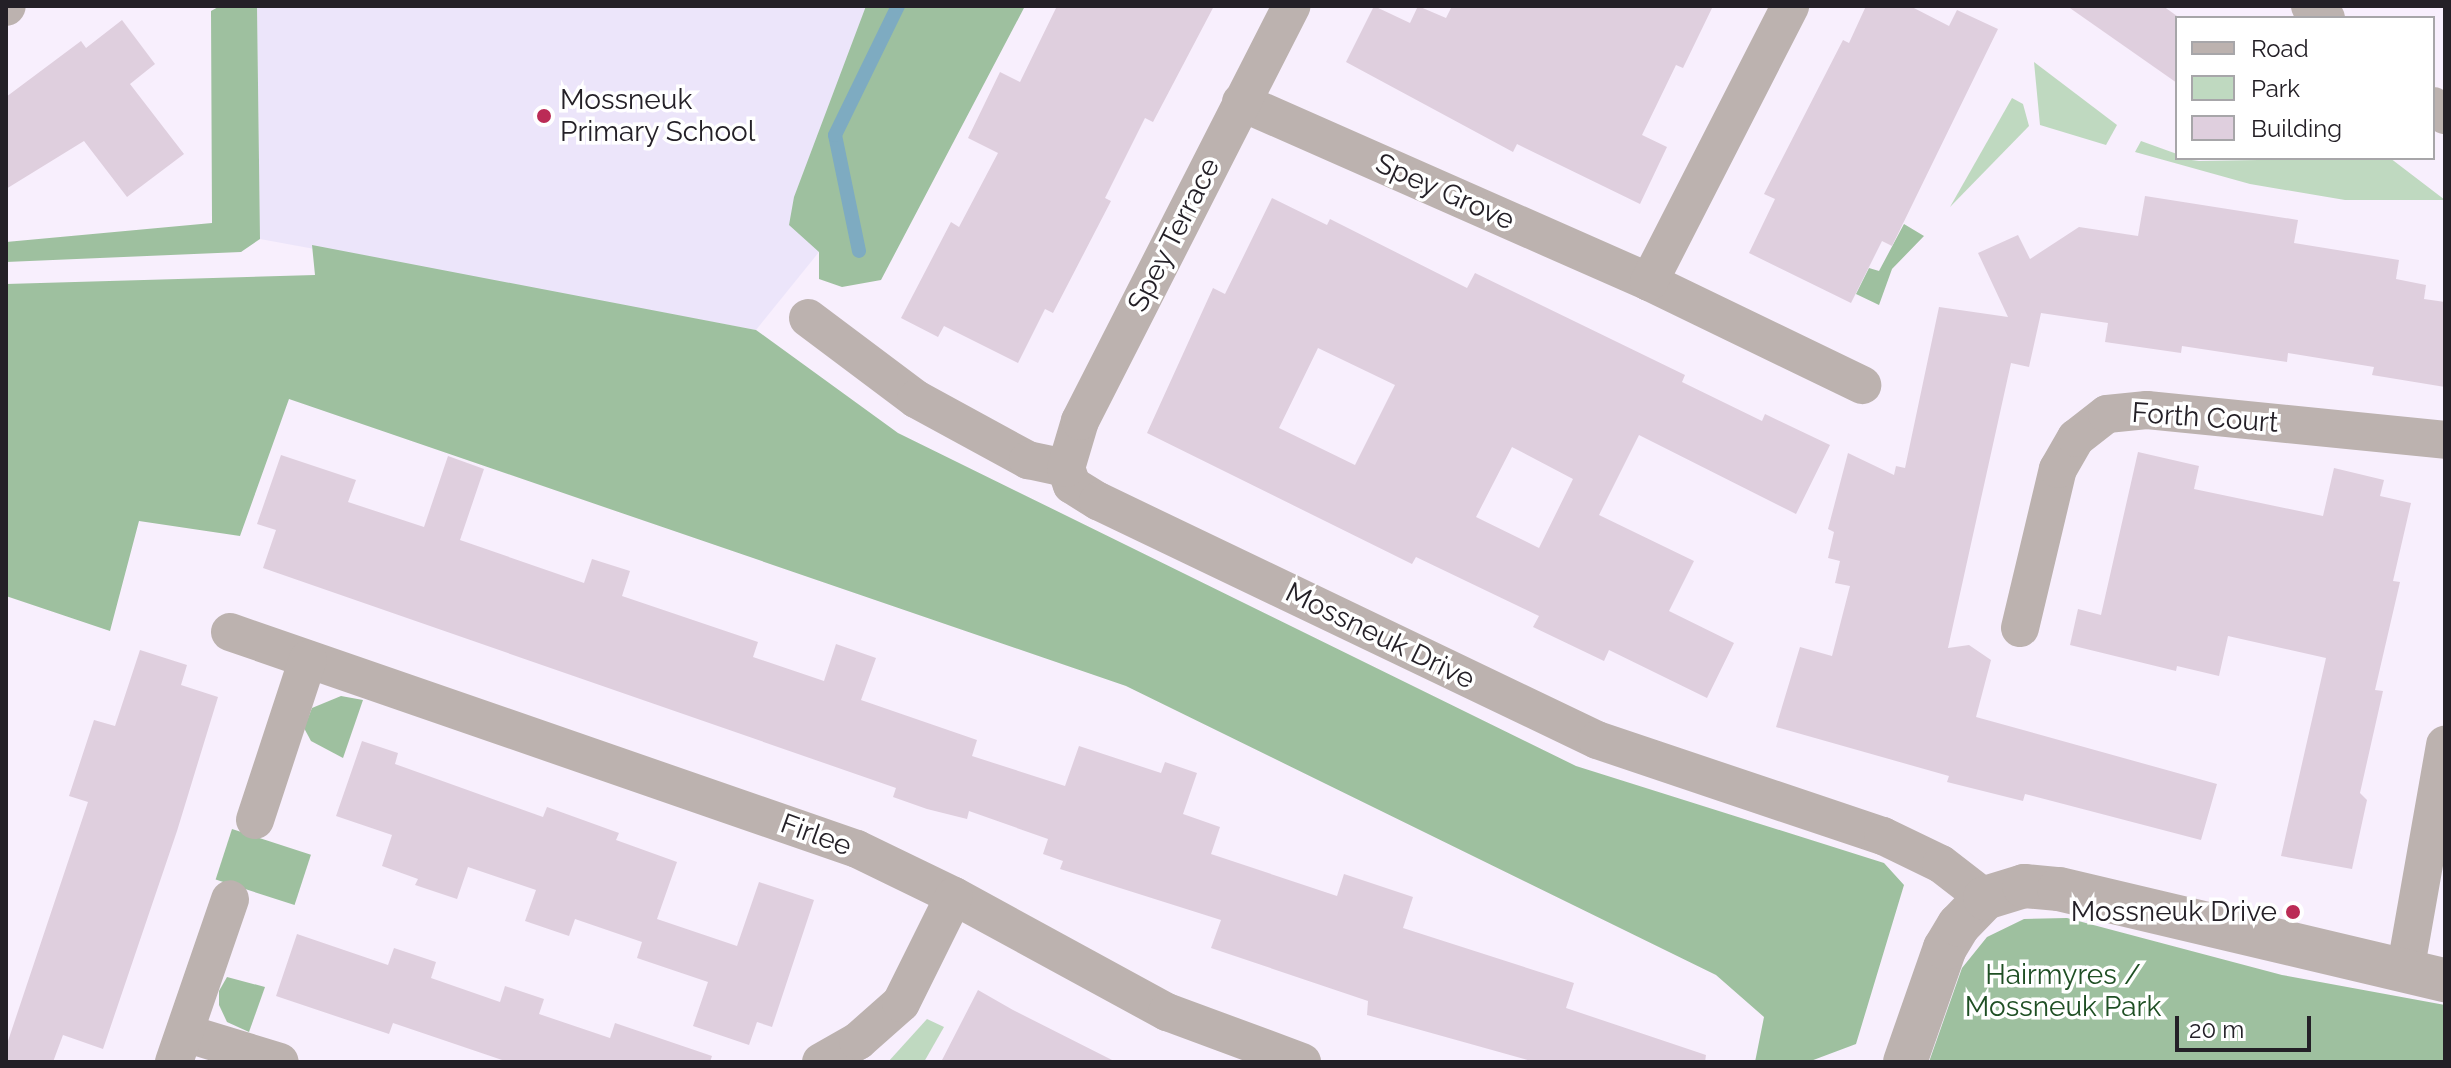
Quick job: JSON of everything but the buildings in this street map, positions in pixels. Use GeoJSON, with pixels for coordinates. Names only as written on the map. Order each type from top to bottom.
{"type":"FeatureCollection","features":[{"type":"Feature","properties":{"kind":"street","name":"Spey Terrace"},"geometry":{"type":"LineString","coordinates":[[1066,468],[1080,421],[1291,6]]}},
{"type":"Feature","properties":{"kind":"street"},"geometry":{"type":"LineString","coordinates":[[1649,282],[1790,6]]}},
{"type":"Feature","properties":{"kind":"street","name":"Spey Grove"},"geometry":{"type":"LineString","coordinates":[[1241,102],[1649,282],[1862,385]]}},
{"type":"Feature","properties":{"kind":"street"},"geometry":{"type":"LineString","coordinates":[[808,318],[916,399],[1028,460],[1066,468]]}},
{"type":"Feature","properties":{"kind":"street","name":"Forth Court"},"geometry":{"type":"LineString","coordinates":[[2020,628],[2058,469],[2076,438],[2107,414],[2147,410],[2445,440]]}},
{"type":"Feature","properties":{"kind":"street","name":"Mossneuk Drive"},"geometry":{"type":"LineString","coordinates":[[1066,468],[1072,485],[1098,501],[1597,740],[1883,836],[1941,864],[1985,898]]}},
{"type":"Feature","properties":{"kind":"street","name":"Firlee"},"geometry":{"type":"LineString","coordinates":[[230,632],[857,849],[954,896],[1167,1012],[1302,1062]]}},
{"type":"Feature","properties":{"kind":"street"},"geometry":{"type":"LineString","coordinates":[[255,820],[308,659]]}},
{"type":"Feature","properties":{"kind":"street"},"geometry":{"type":"LineString","coordinates":[[1905,1062],[1945,948],[1985,898],[2024,886],[2059,889],[2425,976],[2445,744]]}},
{"type":"Feature","properties":{"kind":"street"},"geometry":{"type":"LineString","coordinates":[[821,1062],[858,1041],[901,1003],[954,896]]}},
{"type":"Feature","properties":{"kind":"street"},"geometry":{"type":"LineString","coordinates":[[230,899],[180,1047],[280,1062]]}},
{"type":"Feature","properties":{"kind":"shaded area","name":"Mossneuk Primary School"},"geometry":{"type":"Polygon","coordinates":[[[257,6],[869,6],[819,252],[756,330],[260,239],[257,6]]]}},
{"type":"Feature","properties":{"kind":"green space"},"geometry":{"type":"Polygon","coordinates":[[[220,6],[257,6],[260,239],[241,252],[6,262],[6,242],[212,223],[211,11],[220,6]]]}},
{"type":"Feature","properties":{"kind":"green space"},"geometry":{"type":"Polygon","coordinates":[[[866,6],[1025,6],[881,280],[842,287],[819,279],[819,252],[789,225],[794,197],[866,6]]]}},
{"type":"Feature","properties":{"kind":"green space"},"geometry":{"type":"Polygon","coordinates":[[[2034,62],[2117,125],[2106,145],[2040,125],[2034,62]]]}},
{"type":"Feature","properties":{"kind":"green space"},"geometry":{"type":"Polygon","coordinates":[[[2012,98],[2023,104],[2029,126],[1950,207],[2012,98]]]}},
{"type":"Feature","properties":{"kind":"green space"},"geometry":{"type":"Polygon","coordinates":[[[2141,141],[2175,153],[2175,160],[2393,160],[2445,200],[2345,200],[2250,184],[2135,152],[2141,141]]]}},
{"type":"Feature","properties":{"kind":"green space"},"geometry":{"type":"Polygon","coordinates":[[[1904,224],[1924,236],[1892,269],[1879,305],[1856,294],[1869,268],[1879,271],[1904,224]]]}},
{"type":"Feature","properties":{"kind":"green space"},"geometry":{"type":"Polygon","coordinates":[[[312,245],[756,330],[898,433],[1576,766],[1884,863],[1904,885],[1856,1044],[1808,1062],[1755,1062],[1764,1017],[1716,975],[1126,686],[289,399],[240,536],[139,521],[110,631],[6,596],[6,284],[315,275],[312,245]]]}},
{"type":"Feature","properties":{"kind":"green space"},"geometry":{"type":"Polygon","coordinates":[[[341,696],[363,700],[343,758],[311,741],[304,728],[312,708],[341,696]]]}},
{"type":"Feature","properties":{"kind":"green space"},"geometry":{"type":"Polygon","coordinates":[[[232,829],[311,855],[295,905],[216,879],[232,829]]]}},
{"type":"Feature","properties":{"kind":"green space","name":"Hairmyres / Mossneuk Park"},"geometry":{"type":"Polygon","coordinates":[[[2067,918],[2282,975],[2445,1005],[2445,1062],[1929,1062],[1962,968],[1987,937],[2024,919],[2067,918]]]}},
{"type":"Feature","properties":{"kind":"green space"},"geometry":{"type":"Polygon","coordinates":[[[227,977],[265,987],[249,1032],[227,1022],[219,1005],[219,991],[227,977]]]}},
{"type":"Feature","properties":{"kind":"green space"},"geometry":{"type":"Polygon","coordinates":[[[927,1019],[944,1027],[924,1062],[888,1062],[927,1019]]]}},
{"type":"Feature","properties":{"kind":"waterway"},"geometry":{"type":"LineString","coordinates":[[859,251],[835,135],[898,6]]}},
{"type":"Feature","properties":{"kind":"place","name":"Mossneuk Primary School"},"geometry":{"type":"Point","coordinates":[544,116]}},
{"type":"Feature","properties":{"kind":"place","name":"Mossneuk Drive"},"geometry":{"type":"Point","coordinates":[2293,912]}}]}
